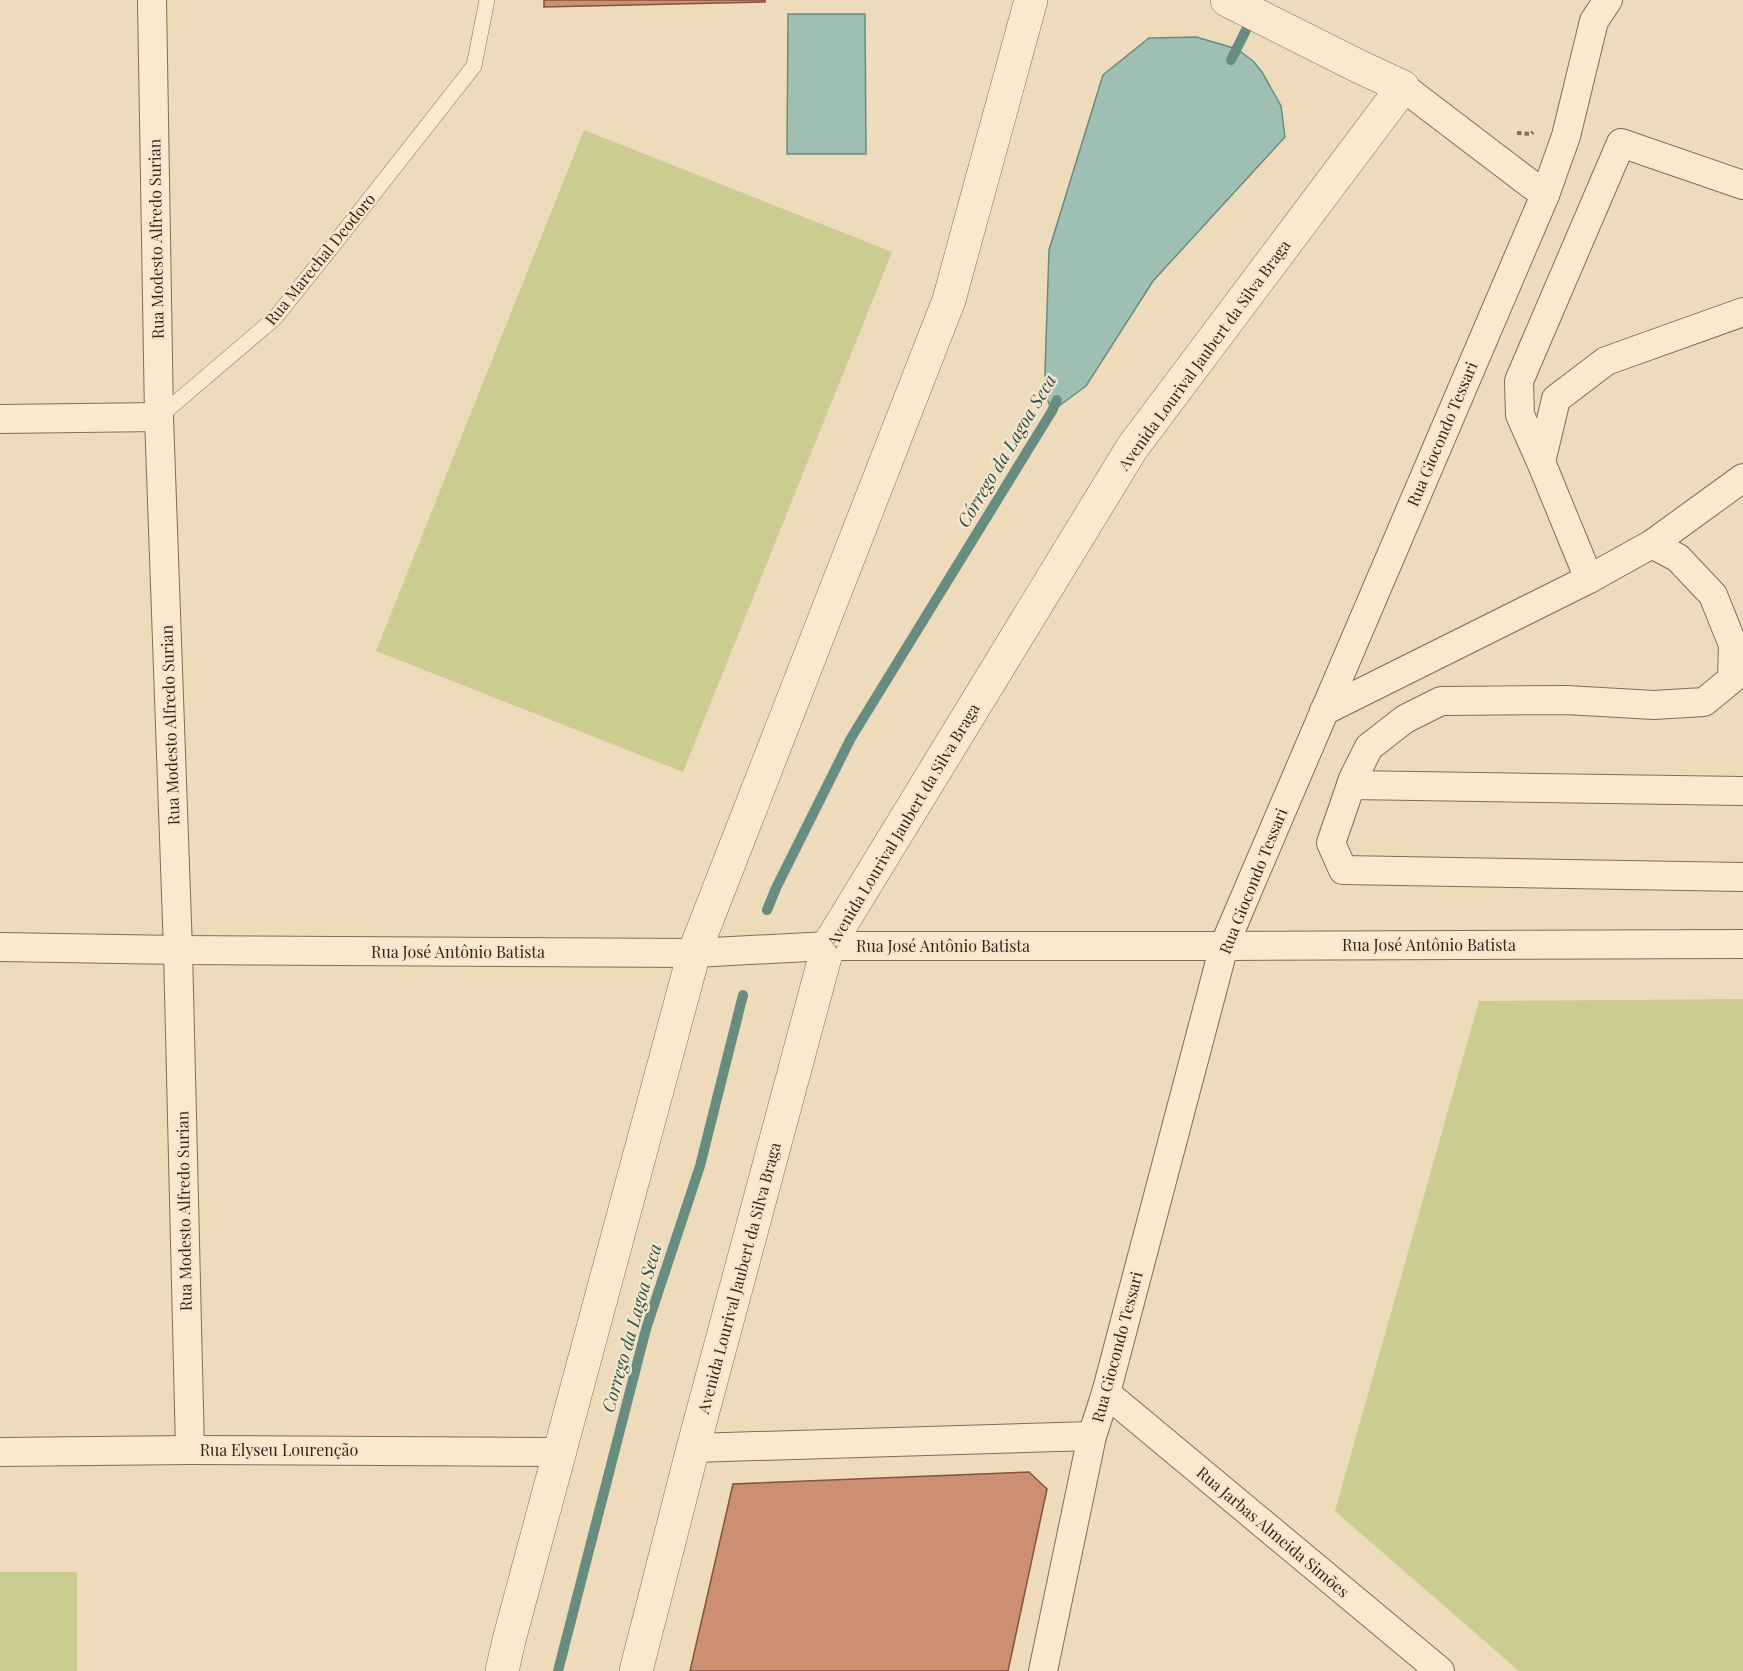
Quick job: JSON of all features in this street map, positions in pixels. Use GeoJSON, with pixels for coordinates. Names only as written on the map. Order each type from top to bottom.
{"type":"FeatureCollection","features":[{"type":"Feature","properties":{"kind":"street","name":"Rua Modesto Alfredo Surian"},"geometry":{"type":"LineString","coordinates":[[152,0],[159,417],[177,950],[189,1450]]}},
{"type":"Feature","properties":{"kind":"street"},"geometry":{"type":"LineString","coordinates":[[502,1671],[694,953],[949,300],[1031,0]]}},
{"type":"Feature","properties":{"kind":"street","name":"Rua Giocondo Tessari"},"geometry":{"type":"LineString","coordinates":[[1043,1671],[1092,1436],[1106,1393],[1224,946],[1545,195],[1566,136],[1594,21],[1608,0]]}},
{"type":"Feature","properties":{"kind":"street"},"geometry":{"type":"LineString","coordinates":[[1231,2],[1403,87],[1545,195]]}},
{"type":"Feature","properties":{"kind":"street","name":"Avenida Lourival Jaubert da Silva Braga"},"geometry":{"type":"LineString","coordinates":[[636,1671],[693,1448],[828,946],[1132,448],[1403,87]]}},
{"type":"Feature","properties":{"kind":"street"},"geometry":{"type":"LineString","coordinates":[[1589,579],[1520,415],[1519,381],[1621,142],[1743,185]]}},
{"type":"Feature","properties":{"kind":"street"},"geometry":{"type":"LineString","coordinates":[[1541,462],[1556,399],[1606,361],[1743,312]]}},
{"type":"Feature","properties":{"kind":"street"},"geometry":{"type":"LineString","coordinates":[[0,419],[159,417]]}},
{"type":"Feature","properties":{"kind":"street"},"geometry":{"type":"LineString","coordinates":[[1324,711],[1589,579],[1652,544],[1743,478]]}},
{"type":"Feature","properties":{"kind":"street"},"geometry":{"type":"LineString","coordinates":[[1652,544],[1678,558],[1713,595],[1733,645],[1732,680],[1704,702],[1654,705],[1566,700],[1441,701],[1405,718],[1369,747],[1351,785],[1331,843],[1343,870],[1743,877]]}},
{"type":"Feature","properties":{"kind":"street"},"geometry":{"type":"LineString","coordinates":[[1714,694],[1743,697]]}},
{"type":"Feature","properties":{"kind":"street"},"geometry":{"type":"LineString","coordinates":[[1351,785],[1743,791]]}},
{"type":"Feature","properties":{"kind":"street","name":"Rua José Antônio Batista"},"geometry":{"type":"LineString","coordinates":[[0,947],[694,953],[828,946],[1743,944]]}},
{"type":"Feature","properties":{"kind":"street","name":"Rua Jarbas Almeida Simões"},"geometry":{"type":"LineString","coordinates":[[1106,1393],[1408,1659],[1440,1671]]}},
{"type":"Feature","properties":{"kind":"street"},"geometry":{"type":"LineString","coordinates":[[693,1448],[1092,1436]]}},
{"type":"Feature","properties":{"kind":"street","name":"Rua Elyseu Lourenção"},"geometry":{"type":"LineString","coordinates":[[0,1452],[189,1450],[559,1452]]}},
{"type":"Feature","properties":{"kind":"lane","name":"Rua Marechal Deodoro"},"geometry":{"type":"LineString","coordinates":[[159,417],[275,318],[338,239],[474,66],[487,0]]}},
{"type":"Feature","properties":{"kind":"green space"},"geometry":{"type":"Polygon","coordinates":[[[584,130],[892,252],[683,772],[376,651],[584,130]]]}},
{"type":"Feature","properties":{"kind":"green space"},"geometry":{"type":"Polygon","coordinates":[[[1743,999],[1743,1671],[1519,1671],[1335,1511],[1479,1001],[1743,999]]]}},
{"type":"Feature","properties":{"kind":"green space"},"geometry":{"type":"Polygon","coordinates":[[[0,1572],[77,1572],[77,1671],[0,1671],[0,1572]]]}},
{"type":"Feature","properties":{"kind":"shaded area"},"geometry":{"type":"Polygon","coordinates":[[[788,14],[865,14],[866,154],[787,154],[788,14]]]}},
{"type":"Feature","properties":{"kind":"shaded area"},"geometry":{"type":"Polygon","coordinates":[[[1196,37],[1237,49],[1253,61],[1262,72],[1281,106],[1285,137],[1153,281],[1086,386],[1052,411],[1046,396],[1045,372],[1049,250],[1103,75],[1149,38],[1196,37]]]}},
{"type":"Feature","properties":{"kind":"building"},"geometry":{"type":"Polygon","coordinates":[[[544,0],[765,0],[765,2],[544,7],[544,0]]]}},
{"type":"Feature","properties":{"kind":"building"},"geometry":{"type":"Polygon","coordinates":[[[1029,1472],[1047,1489],[1008,1671],[690,1671],[733,1484],[1029,1472]]]}},
{"type":"Feature","properties":{"kind":"waterway","name":"Córrego da Lagoa Seca"},"geometry":{"type":"LineString","coordinates":[[1231,60],[1252,18]]}},
{"type":"Feature","properties":{"kind":"waterway","name":"Córrego da Lagoa Seca"},"geometry":{"type":"LineString","coordinates":[[767,910],[851,738],[1057,400]]}},
{"type":"Feature","properties":{"kind":"waterway","name":"Corrego da Lagoa Seca"},"geometry":{"type":"LineString","coordinates":[[558,1671],[646,1329],[700,1166],[743,995]]}}]}
